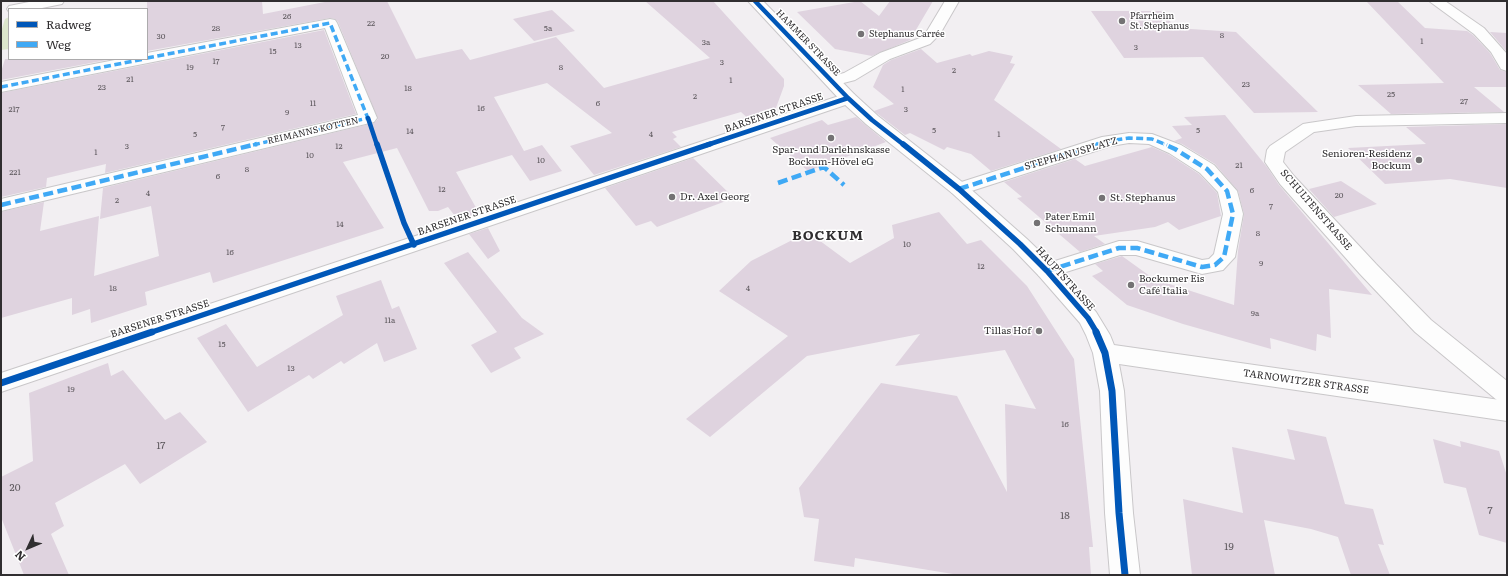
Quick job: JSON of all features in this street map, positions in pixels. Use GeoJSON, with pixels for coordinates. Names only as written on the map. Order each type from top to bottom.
{"type":"FeatureCollection","features":[{"type":"Feature","properties":{"kind":"street"},"geometry":{"type":"LineString","coordinates":[[19,8],[57,1]]}},
{"type":"Feature","properties":{"kind":"street","name":"HAMMER STRASSE"},"geometry":{"type":"LineString","coordinates":[[755,1],[848,98]]}},
{"type":"Feature","properties":{"kind":"street"},"geometry":{"type":"LineString","coordinates":[[832,81],[849,77],[885,56],[925,41],[933,34],[952,1]]}},
{"type":"Feature","properties":{"kind":"street"},"geometry":{"type":"LineString","coordinates":[[1436,1],[1479,32],[1498,50],[1507,66]]}},
{"type":"Feature","properties":{"kind":"street","name":"REIMANNS KOTTEN"},"geometry":{"type":"LineString","coordinates":[[1,205],[368,118],[330,23],[148,58]]}},
{"type":"Feature","properties":{"kind":"street"},"geometry":{"type":"LineString","coordinates":[[1,86],[139,60]]}},
{"type":"Feature","properties":{"kind":"street","name":"HAUPTSTRASSE"},"geometry":{"type":"LineString","coordinates":[[848,98],[872,120],[959,189],[1020,244],[1047,271],[1088,318],[1098,335],[1105,353],[1112,391],[1119,513],[1125,575]]}},
{"type":"Feature","properties":{"kind":"street","name":"BARSENER STRASSE"},"geometry":{"type":"LineString","coordinates":[[1,383],[848,98]]}},
{"type":"Feature","properties":{"kind":"street","name":"SCHULTENSTRASSE"},"geometry":{"type":"LineString","coordinates":[[1507,118],[1356,120],[1309,128],[1276,150],[1274,162],[1287,180],[1368,269],[1423,326],[1507,394]]}},
{"type":"Feature","properties":{"kind":"street","name":"STEPHANUSPLATZ"},"geometry":{"type":"LineString","coordinates":[[959,189],[1108,141],[1129,138],[1152,139],[1175,149],[1207,169],[1227,191],[1233,214],[1224,257],[1216,266],[1202,266],[1137,248],[1119,248],[1047,271]]}},
{"type":"Feature","properties":{"kind":"street","name":"TARNOWITZER STRASSE"},"geometry":{"type":"LineString","coordinates":[[1105,353],[1507,411]]}},
{"type":"Feature","properties":{"kind":"green space"},"geometry":{"type":"Polygon","coordinates":[[[8,18],[8,49],[1,50],[1,32],[5,19],[8,18]]]}},
{"type":"Feature","properties":{"kind":"building"},"geometry":{"type":"Polygon","coordinates":[[[147,1],[262,1],[263,14],[330,1],[387,1],[416,59],[462,49],[470,60],[556,37],[604,88],[710,58],[645,1],[713,1],[784,79],[784,86],[773,116],[753,123],[741,112],[672,132],[677,137],[673,139],[681,147],[594,175],[570,146],[612,133],[547,83],[494,97],[524,151],[542,145],[562,171],[530,181],[512,155],[456,172],[479,213],[458,220],[448,207],[438,211],[429,211],[397,148],[343,162],[384,228],[213,283],[210,272],[145,292],[147,305],[91,323],[90,309],[72,315],[72,298],[1,318],[1,212],[44,202],[40,231],[99,216],[94,276],[159,256],[151,206],[100,219],[103,188],[374,123],[378,119],[338,22],[335,19],[330,18],[148,51],[147,1]]]}},
{"type":"Feature","properties":{"kind":"building"},"geometry":{"type":"Polygon","coordinates":[[[860,1],[879,16],[890,1],[933,1],[910,40],[872,56],[835,49],[797,12],[860,1]]]}},
{"type":"Feature","properties":{"kind":"building"},"geometry":{"type":"Polygon","coordinates":[[[1366,1],[1397,1],[1425,28],[1467,31],[1473,35],[1490,53],[1500,70],[1507,72],[1507,87],[1474,87],[1504,112],[1391,114],[1358,85],[1444,83],[1366,1]]]}},
{"type":"Feature","properties":{"kind":"building"},"geometry":{"type":"Polygon","coordinates":[[[552,10],[575,31],[534,41],[513,19],[552,10]]]}},
{"type":"Feature","properties":{"kind":"building"},"geometry":{"type":"Polygon","coordinates":[[[1091,11],[1161,11],[1176,28],[1236,32],[1318,112],[1254,113],[1203,57],[1124,58],[1091,11]]]}},
{"type":"Feature","properties":{"kind":"building"},"geometry":{"type":"Polygon","coordinates":[[[324,30],[356,114],[105,173],[106,164],[47,178],[46,187],[1,197],[1,93],[324,30]]]}},
{"type":"Feature","properties":{"kind":"building"},"geometry":{"type":"Polygon","coordinates":[[[1490,32],[1507,33],[1507,52],[1490,32]]]}},
{"type":"Feature","properties":{"kind":"building"},"geometry":{"type":"Polygon","coordinates":[[[921,49],[937,63],[970,54],[972,56],[989,51],[1013,56],[1010,63],[1015,64],[994,100],[1061,149],[991,171],[971,154],[947,147],[944,150],[910,133],[905,135],[874,111],[894,104],[873,87],[883,65],[891,60],[921,49]]]}},
{"type":"Feature","properties":{"kind":"building"},"geometry":{"type":"Polygon","coordinates":[[[5,59],[107,60],[1,80],[1,72],[5,59]]]}},
{"type":"Feature","properties":{"kind":"building"},"geometry":{"type":"Polygon","coordinates":[[[1225,115],[1267,167],[1279,185],[1372,295],[1329,289],[1331,338],[1317,334],[1316,351],[1270,338],[1271,349],[1183,324],[1127,305],[1092,276],[1103,271],[1095,264],[1122,256],[1154,279],[1234,305],[1238,251],[1244,214],[1238,191],[1215,164],[1182,144],[1174,141],[1182,138],[1172,126],[1192,125],[1184,117],[1225,115]]]}},
{"type":"Feature","properties":{"kind":"building"},"geometry":{"type":"Polygon","coordinates":[[[856,117],[886,142],[808,171],[770,138],[822,120],[828,125],[856,117]]]}},
{"type":"Feature","properties":{"kind":"building","name":"Senioren-Residenz Bockum"},"geometry":{"type":"Polygon","coordinates":[[[1507,124],[1507,188],[1450,179],[1385,184],[1348,148],[1426,144],[1406,127],[1507,124]]]}},
{"type":"Feature","properties":{"kind":"building","name":"St. Stephanus"},"geometry":{"type":"Polygon","coordinates":[[[1152,147],[1168,154],[1199,174],[1217,193],[1221,216],[1179,230],[1168,222],[1155,227],[1094,236],[1105,244],[1080,252],[1017,198],[1022,197],[1004,182],[1075,159],[1085,166],[1152,147]]]}},
{"type":"Feature","properties":{"kind":"building","name":"Dr. Axel Georg"},"geometry":{"type":"Polygon","coordinates":[[[693,158],[734,198],[657,227],[651,221],[636,226],[605,188],[693,158]]]}},
{"type":"Feature","properties":{"kind":"building"},"geometry":{"type":"Polygon","coordinates":[[[1341,181],[1377,204],[1334,217],[1309,189],[1341,181]]]}},
{"type":"Feature","properties":{"kind":"building"},"geometry":{"type":"Polygon","coordinates":[[[939,212],[967,244],[981,240],[1027,286],[1074,359],[1093,547],[1089,547],[1091,575],[959,575],[855,558],[854,567],[814,561],[819,519],[804,517],[799,488],[881,383],[957,396],[1007,492],[1005,404],[1036,409],[1005,350],[895,366],[920,334],[807,356],[710,437],[686,419],[788,336],[719,291],[751,261],[808,232],[850,263],[894,238],[892,225],[939,212]]]}},
{"type":"Feature","properties":{"kind":"building"},"geometry":{"type":"Polygon","coordinates":[[[488,228],[500,251],[488,259],[469,234],[488,228]]]}},
{"type":"Feature","properties":{"kind":"building"},"geometry":{"type":"Polygon","coordinates":[[[468,252],[522,318],[544,334],[514,348],[521,358],[491,373],[471,345],[497,332],[444,263],[468,252]]]}},
{"type":"Feature","properties":{"kind":"building"},"geometry":{"type":"Polygon","coordinates":[[[381,280],[392,309],[399,306],[417,349],[384,362],[377,343],[344,364],[341,361],[313,379],[309,375],[248,412],[197,338],[226,324],[257,367],[343,315],[336,296],[381,280]]]}},
{"type":"Feature","properties":{"kind":"building"},"geometry":{"type":"Polygon","coordinates":[[[108,363],[111,376],[123,370],[165,420],[180,412],[207,442],[140,484],[125,464],[55,503],[64,526],[51,534],[69,575],[24,575],[1,517],[1,477],[33,461],[29,393],[108,363]]]}},
{"type":"Feature","properties":{"kind":"building"},"geometry":{"type":"Polygon","coordinates":[[[1287,429],[1326,437],[1345,504],[1373,509],[1384,545],[1378,544],[1390,575],[1351,575],[1338,537],[1311,529],[1264,520],[1275,575],[1192,575],[1183,499],[1243,513],[1232,447],[1295,460],[1287,429]]]}},
{"type":"Feature","properties":{"kind":"building"},"geometry":{"type":"Polygon","coordinates":[[[1433,439],[1461,447],[1460,441],[1499,451],[1507,476],[1507,543],[1479,535],[1466,488],[1444,483],[1433,439]]]}},
{"type":"Feature","properties":{"kind":"marked path"},"geometry":{"type":"LineString","coordinates":[[148,58],[330,23],[369,121]]}},
{"type":"Feature","properties":{"kind":"marked path"},"geometry":{"type":"LineString","coordinates":[[1,87],[139,60]]}},
{"type":"Feature","properties":{"kind":"marked path"},"geometry":{"type":"LineString","coordinates":[[1,205],[368,118]]}},
{"type":"Feature","properties":{"kind":"marked path"},"geometry":{"type":"LineString","coordinates":[[959,189],[1108,141],[1129,138],[1152,139],[1175,149],[1207,169],[1227,191],[1233,214],[1224,257],[1215,265],[1202,267],[1137,248],[1119,248],[1047,271]]}},
{"type":"Feature","properties":{"kind":"marked path"},"geometry":{"type":"LineString","coordinates":[[778,183],[824,167],[844,185]]}},
{"type":"Feature","properties":{"kind":"cycle path"},"geometry":{"type":"LineString","coordinates":[[755,1],[848,98],[872,120],[959,189],[1020,244],[1047,271],[1088,318],[1098,335],[1105,353],[1112,391],[1119,513],[1125,575]]}},
{"type":"Feature","properties":{"kind":"cycle path"},"geometry":{"type":"LineString","coordinates":[[1,383],[848,98]]}},
{"type":"Feature","properties":{"kind":"cycle path"},"geometry":{"type":"LineString","coordinates":[[368,118],[404,223],[414,245]]}},
{"type":"Feature","properties":{"kind":"place","name":"Pfarrheim St. Stephanus"},"geometry":{"type":"Point","coordinates":[1122,21]}},
{"type":"Feature","properties":{"kind":"place","name":"Stephanus Carrée"},"geometry":{"type":"Point","coordinates":[861,34]}},
{"type":"Feature","properties":{"kind":"place","name":"Spar- und Darlehnskasse Bockum-Hövel eG"},"geometry":{"type":"Point","coordinates":[831,138]}},
{"type":"Feature","properties":{"kind":"place","name":"Senioren-Residenz Bockum"},"geometry":{"type":"Point","coordinates":[1419,160]}},
{"type":"Feature","properties":{"kind":"place","name":"Dr. Axel Georg"},"geometry":{"type":"Point","coordinates":[672,197]}},
{"type":"Feature","properties":{"kind":"place","name":"St. Stephanus"},"geometry":{"type":"Point","coordinates":[1102,198]}},
{"type":"Feature","properties":{"kind":"place","name":"Pater Emil Schumann"},"geometry":{"type":"Point","coordinates":[1037,223]}},
{"type":"Feature","properties":{"kind":"place","name":"Bockumer Eis Café Italia"},"geometry":{"type":"Point","coordinates":[1131,285]}},
{"type":"Feature","properties":{"kind":"place","name":"Tillas Hof"},"geometry":{"type":"Point","coordinates":[1039,331]}},
{"type":"Feature","properties":{"kind":"district","name":"BOCKUM"},"geometry":{"type":"Point","coordinates":[828,236]}}]}
